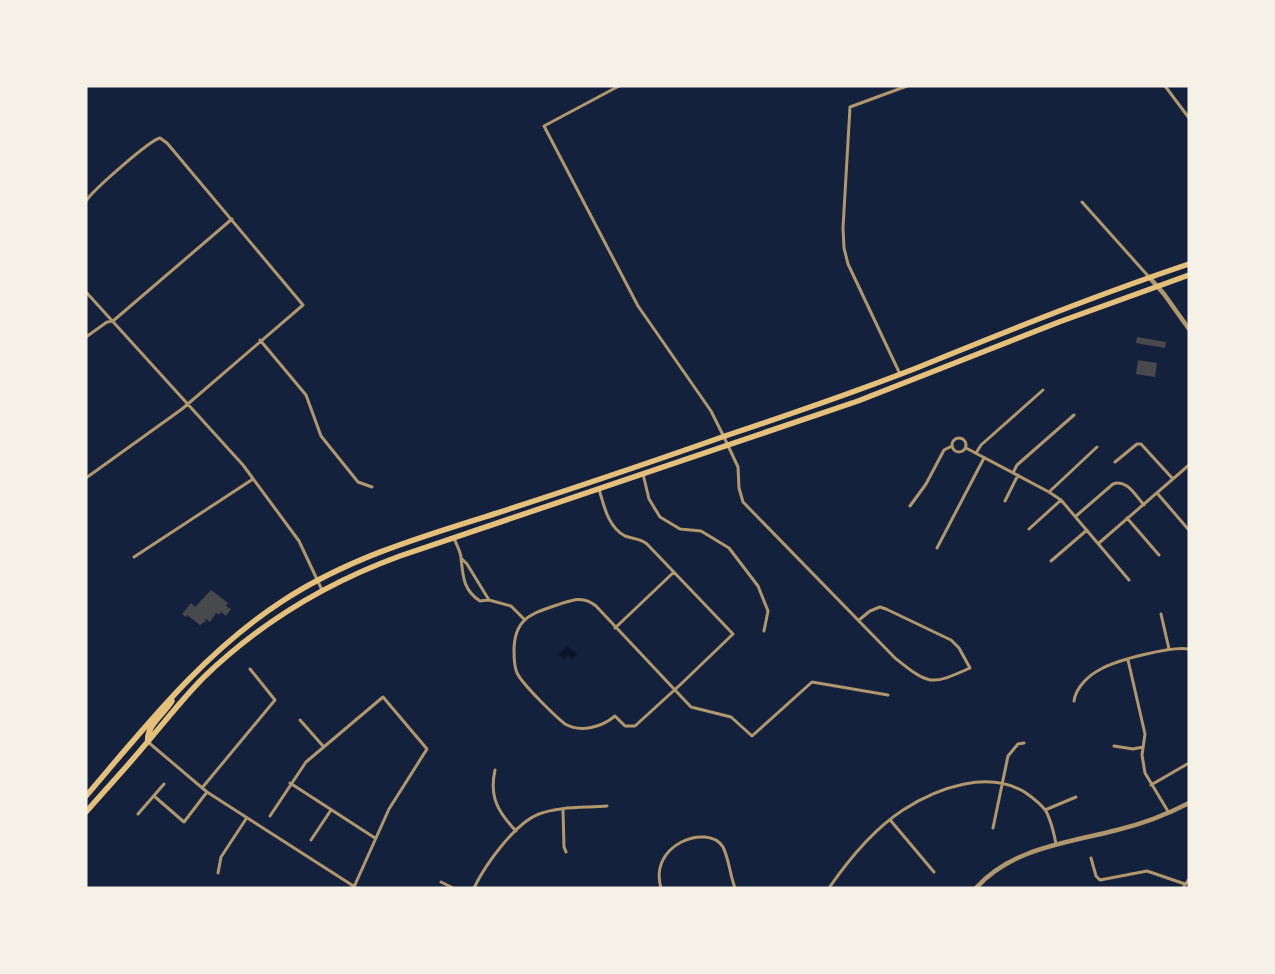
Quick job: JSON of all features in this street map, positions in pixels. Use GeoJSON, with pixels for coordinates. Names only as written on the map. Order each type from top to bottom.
{"type":"FeatureCollection","features":[{"type":"Feature","properties":{"kind":"main road"},"geometry":{"type":"LineString","coordinates":[[86,796],[197,669],[243,629],[282,601],[354,561],[724,437],[900,374],[1054,312],[1189,264]]}},
{"type":"Feature","properties":{"kind":"main road"},"geometry":{"type":"LineString","coordinates":[[86,812],[196,686],[232,652],[270,622],[322,590],[369,567],[914,380],[1043,328],[1189,275]]}},
{"type":"Feature","properties":{"kind":"main road"},"geometry":{"type":"LineString","coordinates":[[148,742],[146,735],[180,688]]}},
{"type":"Feature","properties":{"kind":"street"},"geometry":{"type":"LineString","coordinates":[[619,86],[544,126],[638,306],[710,411],[724,437],[738,468],[741,497],[747,506],[895,658],[925,680],[944,680],[970,668],[959,648],[952,640],[895,613],[880,607],[870,611],[859,620]]}},
{"type":"Feature","properties":{"kind":"street"},"geometry":{"type":"LineString","coordinates":[[900,374],[848,264],[844,248],[843,228],[850,107],[907,86]]}},
{"type":"Feature","properties":{"kind":"street"},"geometry":{"type":"LineString","coordinates":[[1165,86],[1189,118]]}},
{"type":"Feature","properties":{"kind":"street"},"geometry":{"type":"LineString","coordinates":[[86,201],[154,139],[160,138],[167,143],[303,305],[260,340],[188,405],[86,478]]}},
{"type":"Feature","properties":{"kind":"street"},"geometry":{"type":"LineString","coordinates":[[1082,202],[1157,286],[1189,329]]}},
{"type":"Feature","properties":{"kind":"street"},"geometry":{"type":"LineString","coordinates":[[86,336],[107,322],[113,321],[232,219]]}},
{"type":"Feature","properties":{"kind":"street"},"geometry":{"type":"LineString","coordinates":[[86,292],[253,479],[299,540],[322,590]]}},
{"type":"Feature","properties":{"kind":"street"},"geometry":{"type":"LineString","coordinates":[[260,340],[306,395],[321,436],[358,482],[372,487]]}},
{"type":"Feature","properties":{"kind":"street"},"geometry":{"type":"LineString","coordinates":[[976,453],[981,445],[1042,390]]}},
{"type":"Feature","properties":{"kind":"street"},"geometry":{"type":"LineString","coordinates":[[1013,473],[1017,465],[1074,415]]}},
{"type":"Feature","properties":{"kind":"street"},"geometry":{"type":"LineString","coordinates":[[910,506],[926,484],[944,450],[952,446],[955,440],[962,439],[966,444],[966,448]]}},
{"type":"Feature","properties":{"kind":"street"},"geometry":{"type":"LineString","coordinates":[[1115,462],[1137,444],[1141,444],[1173,479]]}},
{"type":"Feature","properties":{"kind":"street"},"geometry":{"type":"LineString","coordinates":[[952,446],[958,452],[966,448]]}},
{"type":"Feature","properties":{"kind":"street"},"geometry":{"type":"LineString","coordinates":[[1049,492],[1097,447]]}},
{"type":"Feature","properties":{"kind":"street"},"geometry":{"type":"LineString","coordinates":[[966,448],[1061,500],[1129,580]]}},
{"type":"Feature","properties":{"kind":"street"},"geometry":{"type":"LineString","coordinates":[[937,548],[984,458]]}},
{"type":"Feature","properties":{"kind":"street"},"geometry":{"type":"LineString","coordinates":[[1099,543],[1188,468]]}},
{"type":"Feature","properties":{"kind":"street"},"geometry":{"type":"LineString","coordinates":[[643,474],[649,499],[660,517],[680,529],[701,531],[729,548],[758,586],[768,611],[764,631]]}},
{"type":"Feature","properties":{"kind":"street"},"geometry":{"type":"LineString","coordinates":[[1005,500],[1018,476]]}},
{"type":"Feature","properties":{"kind":"street"},"geometry":{"type":"LineString","coordinates":[[134,557],[253,479]]}},
{"type":"Feature","properties":{"kind":"street"},"geometry":{"type":"LineString","coordinates":[[1076,516],[1113,484],[1120,482],[1125,484],[1144,505]]}},
{"type":"Feature","properties":{"kind":"street"},"geometry":{"type":"LineString","coordinates":[[599,489],[613,525],[626,536],[645,542],[733,634],[674,690],[635,726],[625,726],[615,716],[600,727],[569,726],[561,721],[518,674],[514,662],[514,636],[525,620],[536,612],[582,599],[596,606],[674,690],[695,710],[731,717],[752,736],[812,682],[888,695]]}},
{"type":"Feature","properties":{"kind":"street"},"geometry":{"type":"LineString","coordinates":[[1157,493],[1188,529]]}},
{"type":"Feature","properties":{"kind":"street"},"geometry":{"type":"LineString","coordinates":[[1029,529],[1061,500]]}},
{"type":"Feature","properties":{"kind":"street"},"geometry":{"type":"LineString","coordinates":[[1127,518],[1159,555]]}},
{"type":"Feature","properties":{"kind":"street"},"geometry":{"type":"LineString","coordinates":[[1051,561],[1088,530]]}},
{"type":"Feature","properties":{"kind":"street"},"geometry":{"type":"LineString","coordinates":[[454,538],[462,559],[462,573],[468,590],[480,601],[489,600],[511,606],[525,620]]}},
{"type":"Feature","properties":{"kind":"street"},"geometry":{"type":"LineString","coordinates":[[462,559],[489,600]]}},
{"type":"Feature","properties":{"kind":"street"},"geometry":{"type":"LineString","coordinates":[[615,628],[674,572]]}},
{"type":"Feature","properties":{"kind":"street"},"geometry":{"type":"LineString","coordinates":[[1161,614],[1169,648]]}},
{"type":"Feature","properties":{"kind":"street"},"geometry":{"type":"LineString","coordinates":[[1074,701],[1080,686],[1096,672],[1169,648],[1189,649]]}},
{"type":"Feature","properties":{"kind":"street"},"geometry":{"type":"LineString","coordinates":[[1128,660],[1145,734],[1142,747],[1145,773],[1169,813]]}},
{"type":"Feature","properties":{"kind":"street"},"geometry":{"type":"LineString","coordinates":[[202,788],[274,700],[250,669]]}},
{"type":"Feature","properties":{"kind":"street"},"geometry":{"type":"LineString","coordinates":[[148,742],[207,792],[246,819],[355,887],[389,809],[427,749],[383,697],[306,762],[290,783],[270,816]]}},
{"type":"Feature","properties":{"kind":"street"},"geometry":{"type":"LineString","coordinates":[[300,720],[324,746]]}},
{"type":"Feature","properties":{"kind":"street"},"geometry":{"type":"LineString","coordinates":[[993,828],[1008,756],[1018,744],[1024,743]]}},
{"type":"Feature","properties":{"kind":"street"},"geometry":{"type":"LineString","coordinates":[[1114,746],[1142,747]]}},
{"type":"Feature","properties":{"kind":"street"},"geometry":{"type":"LineString","coordinates":[[1151,785],[1189,762]]}},
{"type":"Feature","properties":{"kind":"street"},"geometry":{"type":"LineString","coordinates":[[496,770],[492,783],[493,795],[499,811],[516,831]]}},
{"type":"Feature","properties":{"kind":"street"},"geometry":{"type":"LineString","coordinates":[[830,888],[858,850],[891,821],[909,807],[959,786],[983,782],[1002,783],[1021,790],[1045,810],[1056,844]]}},
{"type":"Feature","properties":{"kind":"street"},"geometry":{"type":"LineString","coordinates":[[290,783],[375,838]]}},
{"type":"Feature","properties":{"kind":"street"},"geometry":{"type":"LineString","coordinates":[[138,814],[164,784]]}},
{"type":"Feature","properties":{"kind":"street"},"geometry":{"type":"LineString","coordinates":[[154,796],[184,822],[207,792]]}},
{"type":"Feature","properties":{"kind":"street"},"geometry":{"type":"LineString","coordinates":[[1045,810],[1076,797]]}},
{"type":"Feature","properties":{"kind":"street"},"geometry":{"type":"LineString","coordinates":[[979,887],[1016,858],[1056,844],[1118,830],[1169,813],[1189,803]]}},
{"type":"Feature","properties":{"kind":"street"},"geometry":{"type":"LineString","coordinates":[[474,888],[486,867],[516,831],[537,815],[563,810],[607,806]]}},
{"type":"Feature","properties":{"kind":"street"},"geometry":{"type":"LineString","coordinates":[[311,840],[331,810]]}},
{"type":"Feature","properties":{"kind":"street"},"geometry":{"type":"LineString","coordinates":[[563,810],[564,847],[566,852]]}},
{"type":"Feature","properties":{"kind":"street"},"geometry":{"type":"LineString","coordinates":[[218,873],[221,857],[246,819]]}},
{"type":"Feature","properties":{"kind":"street"},"geometry":{"type":"LineString","coordinates":[[891,821],[934,872]]}},
{"type":"Feature","properties":{"kind":"street"},"geometry":{"type":"LineString","coordinates":[[661,888],[660,867],[668,850],[689,839],[707,838],[716,841],[722,847],[735,888]]}},
{"type":"Feature","properties":{"kind":"street"},"geometry":{"type":"LineString","coordinates":[[1091,858],[1096,876],[1100,880],[1147,870],[1184,886],[1189,879]]}},
{"type":"Feature","properties":{"kind":"street"},"geometry":{"type":"LineString","coordinates":[[441,882],[453,888]]}},
{"type":"Feature","properties":{"kind":"water"},"geometry":{"type":"Polygon","coordinates":[[[568,647],[577,654],[572,659],[568,655],[564,659],[558,653],[568,647]]]}},
{"type":"Feature","properties":{"kind":"building"},"geometry":{"type":"Polygon","coordinates":[[[1137,337],[1166,342],[1165,348],[1136,343],[1137,337]]]}},
{"type":"Feature","properties":{"kind":"building"},"geometry":{"type":"Polygon","coordinates":[[[1138,360],[1157,363],[1155,377],[1136,374],[1138,360]]]}},
{"type":"Feature","properties":{"kind":"building"},"geometry":{"type":"Polygon","coordinates":[[[211,590],[228,603],[226,606],[231,609],[226,616],[221,612],[219,615],[216,613],[210,622],[205,618],[206,621],[200,625],[187,615],[186,617],[182,614],[191,603],[195,607],[211,590]]]}}]}
